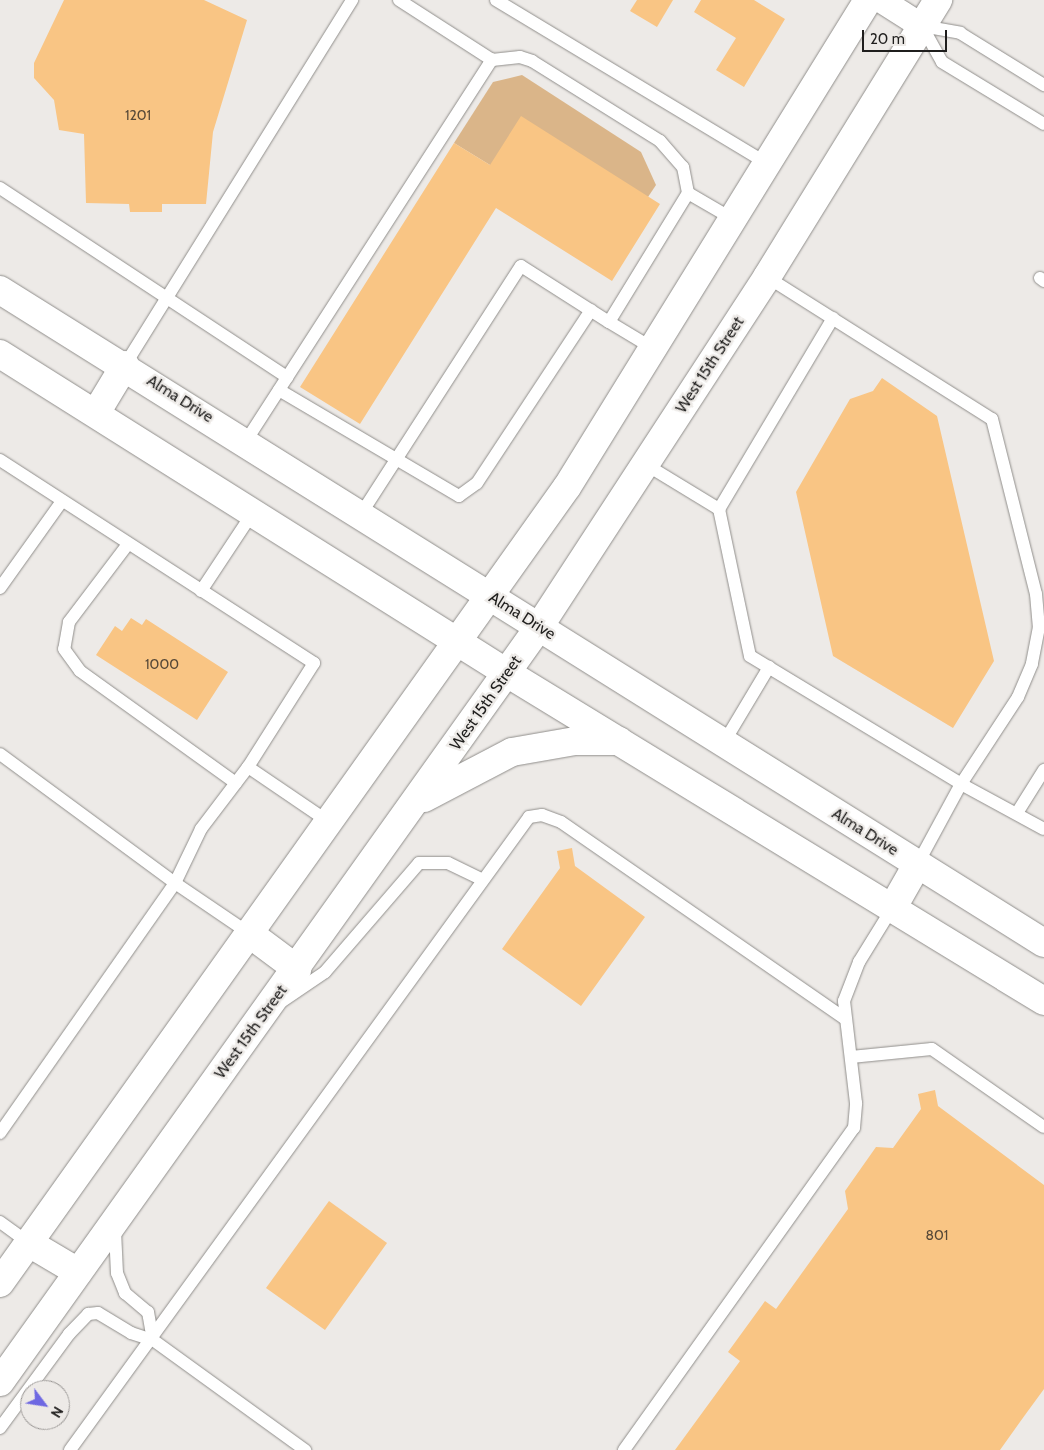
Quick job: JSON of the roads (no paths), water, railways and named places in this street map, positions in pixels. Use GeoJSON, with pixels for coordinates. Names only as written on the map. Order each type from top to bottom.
{"type":"FeatureCollection","features":[{"type":"Feature","properties":{"kind":"main road"},"geometry":{"type":"LineString","coordinates":[[0,1283],[250,934],[456,640],[568,487],[654,349],[731,218],[868,0]]}},
{"type":"Feature","properties":{"kind":"main road","name":"West 15th Street"},"geometry":{"type":"LineString","coordinates":[[0,1382],[416,802],[539,627],[767,277],[938,0]]}},
{"type":"Feature","properties":{"kind":"main road","name":"Alma Drive"},"geometry":{"type":"LineString","coordinates":[[0,290],[125,365],[723,744],[1044,943]]}},
{"type":"Feature","properties":{"kind":"main road"},"geometry":{"type":"LineString","coordinates":[[0,354],[507,673],[893,907],[1044,1001]]}},
{"type":"Feature","properties":{"kind":"main road"},"geometry":{"type":"LineString","coordinates":[[96,413],[125,365]]}},
{"type":"Feature","properties":{"kind":"main road"},"geometry":{"type":"LineString","coordinates":[[416,802],[512,752],[575,741],[619,742]]}},
{"type":"Feature","properties":{"kind":"main road"},"geometry":{"type":"LineString","coordinates":[[893,907],[917,865]]}},
{"type":"Feature","properties":{"kind":"main road"},"geometry":{"type":"LineString","coordinates":[[250,934],[296,968]]}},
{"type":"Feature","properties":{"kind":"main road"},"geometry":{"type":"LineString","coordinates":[[29,1243],[78,1272]]}},
{"type":"Feature","properties":{"kind":"street"},"geometry":{"type":"LineString","coordinates":[[881,0],[922,26]]}},
{"type":"Feature","properties":{"kind":"lane"},"geometry":{"type":"LineString","coordinates":[[125,365],[352,0]]}},
{"type":"Feature","properties":{"kind":"lane"},"geometry":{"type":"LineString","coordinates":[[399,0],[492,60],[520,57],[532,62],[660,141],[683,167],[688,193],[609,322]]}},
{"type":"Feature","properties":{"kind":"lane"},"geometry":{"type":"LineString","coordinates":[[496,0],[766,163]]}},
{"type":"Feature","properties":{"kind":"lane"},"geometry":{"type":"LineString","coordinates":[[922,26],[960,33],[1044,85]]}},
{"type":"Feature","properties":{"kind":"lane"},"geometry":{"type":"LineString","coordinates":[[922,26],[942,62],[1044,124]]}},
{"type":"Feature","properties":{"kind":"lane"},"geometry":{"type":"LineString","coordinates":[[246,442],[492,60]]}},
{"type":"Feature","properties":{"kind":"lane"},"geometry":{"type":"LineString","coordinates":[[0,188],[166,300],[287,377]]}},
{"type":"Feature","properties":{"kind":"lane"},"geometry":{"type":"LineString","coordinates":[[688,193],[731,218]]}},
{"type":"Feature","properties":{"kind":"lane"},"geometry":{"type":"LineString","coordinates":[[361,514],[521,266],[654,349]]}},
{"type":"Feature","properties":{"kind":"lane"},"geometry":{"type":"LineString","coordinates":[[767,277],[992,419],[1036,594],[1039,627],[1032,664],[1018,697],[961,784],[917,865]]}},
{"type":"Feature","properties":{"kind":"lane"},"geometry":{"type":"LineString","coordinates":[[279,390],[452,494],[470,493],[591,310]]}},
{"type":"Feature","properties":{"kind":"lane"},"geometry":{"type":"LineString","coordinates":[[833,318],[719,509],[750,656],[961,784],[1044,829]]}},
{"type":"Feature","properties":{"kind":"lane"},"geometry":{"type":"LineString","coordinates":[[0,460],[62,502],[314,663],[248,767],[201,829],[175,883],[0,1133]]}},
{"type":"Feature","properties":{"kind":"lane"},"geometry":{"type":"LineString","coordinates":[[645,464],[719,509]]}},
{"type":"Feature","properties":{"kind":"lane"},"geometry":{"type":"LineString","coordinates":[[0,588],[62,502]]}},
{"type":"Feature","properties":{"kind":"lane"},"geometry":{"type":"LineString","coordinates":[[201,591],[252,514]]}},
{"type":"Feature","properties":{"kind":"lane"},"geometry":{"type":"LineString","coordinates":[[128,544],[69,622],[64,649],[80,671],[236,783]]}},
{"type":"Feature","properties":{"kind":"lane"},"geometry":{"type":"LineString","coordinates":[[723,744],[769,667]]}},
{"type":"Feature","properties":{"kind":"lane"},"geometry":{"type":"LineString","coordinates":[[0,754],[175,883],[250,934]]}},
{"type":"Feature","properties":{"kind":"lane"},"geometry":{"type":"LineString","coordinates":[[248,767],[329,822]]}},
{"type":"Feature","properties":{"kind":"lane"},"geometry":{"type":"LineString","coordinates":[[1017,813],[1044,770]]}},
{"type":"Feature","properties":{"kind":"lane"},"geometry":{"type":"LineString","coordinates":[[70,1450],[153,1340],[521,823],[529,817],[553,817],[846,1020]]}},
{"type":"Feature","properties":{"kind":"lane"},"geometry":{"type":"LineString","coordinates":[[265,1012],[325,972],[419,864],[448,863],[481,879]]}},
{"type":"Feature","properties":{"kind":"lane"},"geometry":{"type":"LineString","coordinates":[[624,1450],[854,1128],[850,1057],[844,1001],[859,962],[893,907]]}},
{"type":"Feature","properties":{"kind":"lane"},"geometry":{"type":"LineString","coordinates":[[850,1057],[932,1049],[1044,1127]]}},
{"type":"Feature","properties":{"kind":"lane"},"geometry":{"type":"LineString","coordinates":[[117,1218],[113,1243],[117,1274],[125,1293],[148,1312],[153,1340]]}},
{"type":"Feature","properties":{"kind":"lane"},"geometry":{"type":"LineString","coordinates":[[0,1222],[29,1243]]}},
{"type":"Feature","properties":{"kind":"lane"},"geometry":{"type":"LineString","coordinates":[[0,1428],[69,1334],[88,1314],[107,1316],[131,1333],[153,1340],[305,1450]]}}]}
